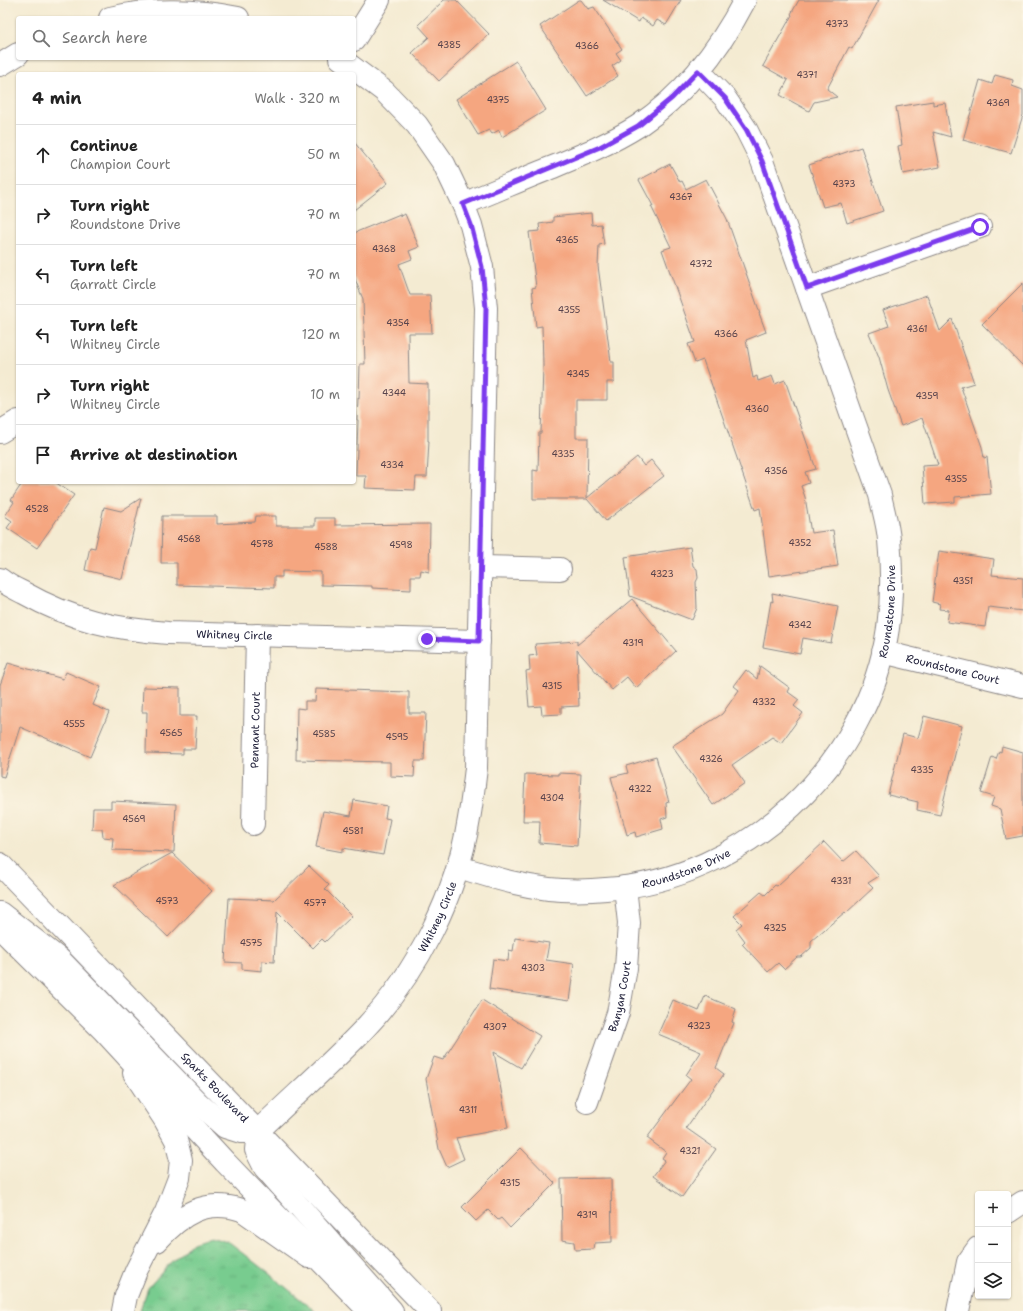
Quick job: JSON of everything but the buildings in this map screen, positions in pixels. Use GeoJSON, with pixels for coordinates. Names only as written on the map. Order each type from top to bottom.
{"type":"FeatureCollection","features":[{"type":"Feature","properties":{"kind":"street"},"geometry":{"type":"LineString","coordinates":[[356,37],[379,0]]}},
{"type":"Feature","properties":{"kind":"street"},"geometry":{"type":"LineString","coordinates":[[463,204],[600,147],[638,126],[672,98],[698,71],[725,36],[745,0]]}},
{"type":"Feature","properties":{"kind":"street"},"geometry":{"type":"LineString","coordinates":[[118,16],[158,6],[228,16]]}},
{"type":"Feature","properties":{"kind":"street"},"geometry":{"type":"LineString","coordinates":[[0,65],[16,55]]}},
{"type":"Feature","properties":{"kind":"street","name":"Whitney Circle"},"geometry":{"type":"LineString","coordinates":[[258,1131],[366,1028],[396,990],[423,948],[446,901],[458,867],[469,820],[476,768],[486,308],[482,267],[471,225],[444,164],[417,126],[384,92],[344,60]]}},
{"type":"Feature","properties":{"kind":"street","name":"Roundstone Drive"},"geometry":{"type":"LineString","coordinates":[[458,867],[515,884],[560,890],[604,890],[669,878],[708,863],[743,845],[778,820],[808,792],[836,757],[857,722],[875,682],[888,628],[892,585],[889,538],[882,502],[762,161],[746,129],[725,98],[698,71]]}},
{"type":"Feature","properties":{"kind":"street"},"geometry":{"type":"LineString","coordinates":[[807,288],[980,227]]}},
{"type":"Feature","properties":{"kind":"street"},"geometry":{"type":"LineString","coordinates":[[0,432],[16,422]]}},
{"type":"Feature","properties":{"kind":"street"},"geometry":{"type":"LineString","coordinates":[[481,567],[560,569]]}},
{"type":"Feature","properties":{"kind":"street","name":"Whitney Circle"},"geometry":{"type":"LineString","coordinates":[[0,579],[45,605],[92,622],[132,630],[168,633],[479,641]]}},
{"type":"Feature","properties":{"kind":"street","name":"Pennant Court"},"geometry":{"type":"LineString","coordinates":[[253,824],[257,635]]}},
{"type":"Feature","properties":{"kind":"street","name":"Roundstone Court"},"geometry":{"type":"LineString","coordinates":[[883,652],[1023,686]]}},
{"type":"Feature","properties":{"kind":"street","name":"Sparks Boulevard"},"geometry":{"type":"LineString","coordinates":[[0,864],[430,1311]]}},
{"type":"Feature","properties":{"kind":"street","name":"Banyan Court"},"geometry":{"type":"LineString","coordinates":[[587,1102],[618,1013],[626,968],[628,922],[625,887]]}},
{"type":"Feature","properties":{"kind":"street"},"geometry":{"type":"LineString","coordinates":[[0,913],[59,959],[197,1102],[225,1127],[241,1132],[258,1131],[256,1150],[265,1168],[392,1311]]}},
{"type":"Feature","properties":{"kind":"street"},"geometry":{"type":"LineString","coordinates":[[0,928],[114,1042],[225,1162],[369,1311]]}},
{"type":"Feature","properties":{"kind":"street"},"geometry":{"type":"LineString","coordinates":[[114,1042],[165,1120],[176,1140],[181,1160],[179,1178],[169,1205],[136,1271],[126,1296],[123,1311]]}},
{"type":"Feature","properties":{"kind":"street"},"geometry":{"type":"LineString","coordinates":[[1011,1210],[1023,1202]]}},
{"type":"Feature","properties":{"kind":"street"},"geometry":{"type":"LineString","coordinates":[[144,1256],[166,1231],[185,1215],[196,1210],[219,1205],[242,1210],[332,1273]]}},
{"type":"Feature","properties":{"kind":"street"},"geometry":{"type":"LineString","coordinates":[[958,1311],[968,1262],[975,1252]]}},
{"type":"Feature","properties":{"kind":"green space"},"geometry":{"type":"Polygon","coordinates":[[[211,1237],[228,1242],[315,1311],[140,1311],[148,1288],[171,1262],[193,1243],[211,1237]]]}},
{"type":"Feature","properties":{"kind":"route"},"geometry":{"type":"LineString","coordinates":[[427,639],[479,641],[486,308],[482,267],[471,225],[463,204],[600,147],[638,126],[672,98],[698,71],[725,98],[746,129],[762,161],[807,288],[980,227]]}}]}
